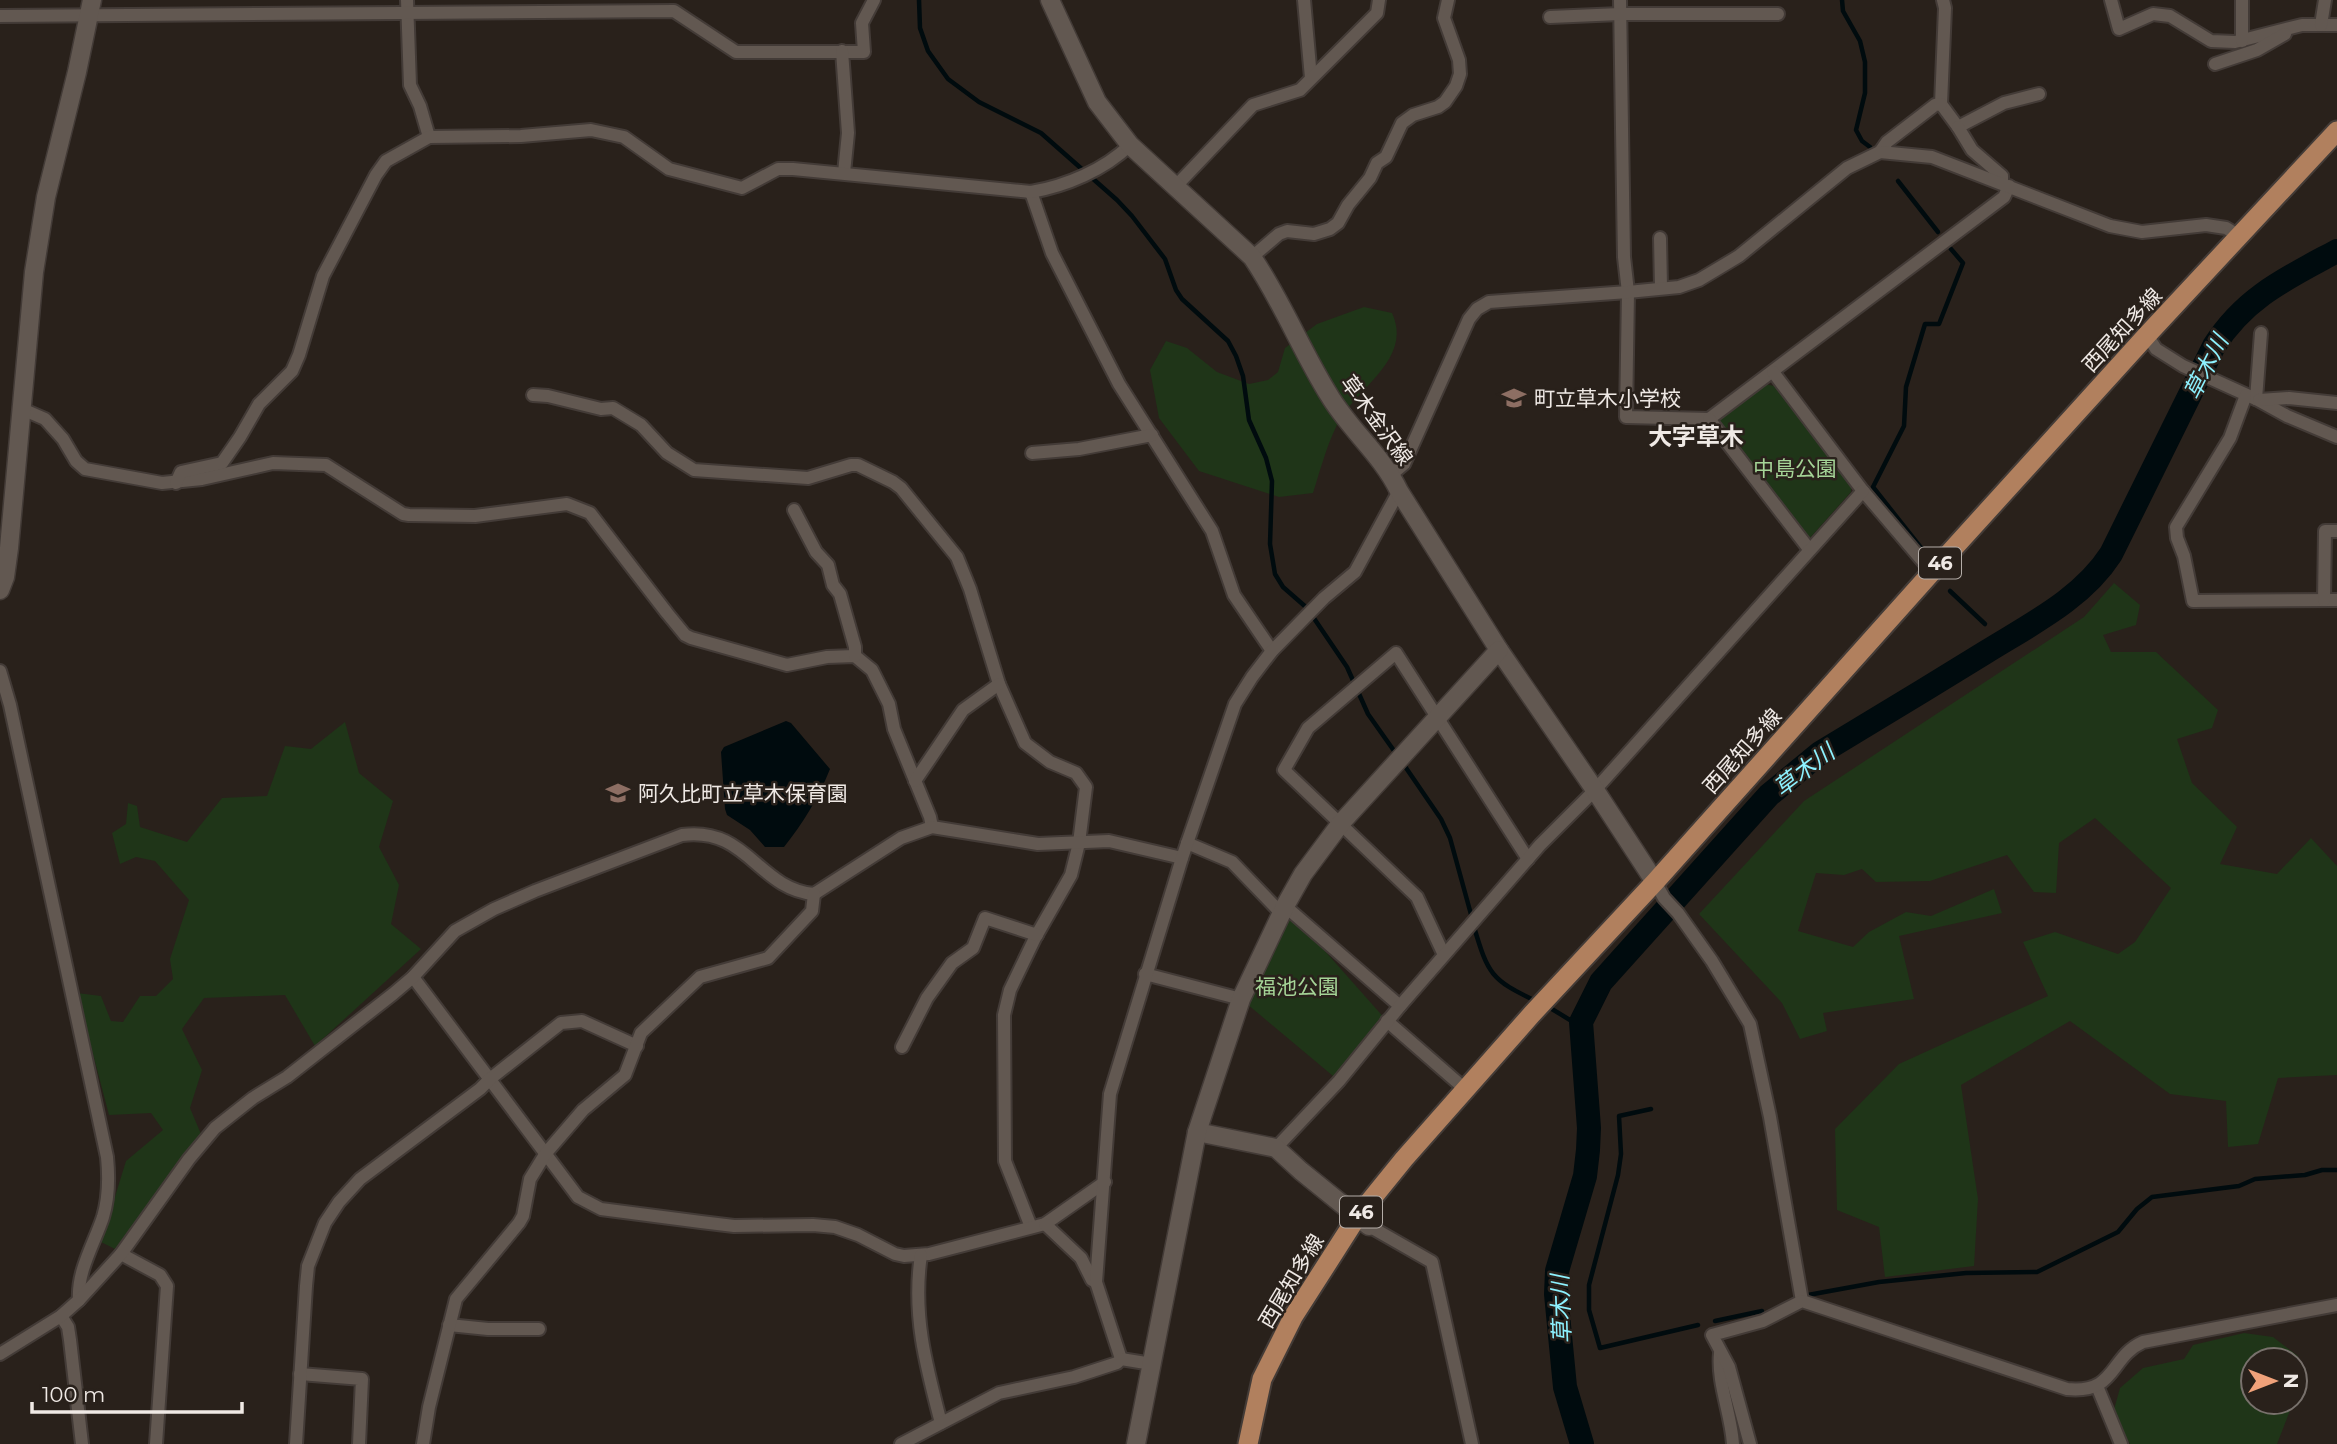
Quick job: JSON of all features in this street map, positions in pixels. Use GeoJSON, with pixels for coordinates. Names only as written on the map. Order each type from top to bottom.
{"type":"FeatureCollection","features":[{"type":"Feature","properties":{"kind":"main road","name":"西尾知多線"},"geometry":{"type":"LineString","coordinates":[[1248,1444],[1262,1379],[1293,1317],[1465,1089],[1547,998],[1660,890],[1932,572],[2337,131]]}},
{"type":"Feature","properties":{"kind":"street"},"geometry":{"type":"LineString","coordinates":[[0,16],[90,7],[641,5],[674,10],[736,52],[864,52],[862,23],[874,0]]}},
{"type":"Feature","properties":{"kind":"street","name":"草木金沢線"},"geometry":{"type":"LineString","coordinates":[[1049,0],[1097,102],[1130,145],[1252,257],[1268,279],[1329,396],[1395,483],[1499,650],[1660,890]]}},
{"type":"Feature","properties":{"kind":"street"},"geometry":{"type":"LineString","coordinates":[[1304,0],[1311,78]]}},
{"type":"Feature","properties":{"kind":"street"},"geometry":{"type":"LineString","coordinates":[[1176,186],[1253,105],[1300,90],[1377,13],[1379,0]]}},
{"type":"Feature","properties":{"kind":"street"},"geometry":{"type":"LineString","coordinates":[[1252,257],[1279,234],[1287,231],[1314,234],[1330,229],[1338,223],[1348,205],[1370,178],[1377,163],[1386,157],[1402,123],[1413,115],[1445,102],[1456,86],[1460,74],[1459,60],[1444,18],[1448,0]]}},
{"type":"Feature","properties":{"kind":"street"},"geometry":{"type":"LineString","coordinates":[[1619,0],[1628,292],[1626,417],[1709,419],[2004,197],[2006,185],[2003,176],[1972,150],[1941,104],[1945,8],[1943,0]]}},
{"type":"Feature","properties":{"kind":"street"},"geometry":{"type":"LineString","coordinates":[[2111,0],[2119,29],[2153,14],[2170,16],[2211,41],[2242,41],[2302,25],[2337,25]]}},
{"type":"Feature","properties":{"kind":"street"},"geometry":{"type":"LineString","coordinates":[[2242,0],[2242,41]]}},
{"type":"Feature","properties":{"kind":"street"},"geometry":{"type":"LineString","coordinates":[[2321,25],[2325,0]]}},
{"type":"Feature","properties":{"kind":"street"},"geometry":{"type":"LineString","coordinates":[[407,6],[410,85],[420,106],[429,137]]}},
{"type":"Feature","properties":{"kind":"street"},"geometry":{"type":"LineString","coordinates":[[0,590],[5,577],[9,548],[34,272],[46,197],[90,7]]}},
{"type":"Feature","properties":{"kind":"street"},"geometry":{"type":"LineString","coordinates":[[1550,17],[1778,14]]}},
{"type":"Feature","properties":{"kind":"street"},"geometry":{"type":"LineString","coordinates":[[2215,64],[2272,43],[2287,33],[2287,29]]}},
{"type":"Feature","properties":{"kind":"street"},"geometry":{"type":"LineString","coordinates":[[842,51],[848,133],[844,173]]}},
{"type":"Feature","properties":{"kind":"street"},"geometry":{"type":"LineString","coordinates":[[1958,127],[2004,103],[2039,94]]}},
{"type":"Feature","properties":{"kind":"street"},"geometry":{"type":"LineString","coordinates":[[1880,152],[1886,142],[1935,105],[1941,104]]}},
{"type":"Feature","properties":{"kind":"street"},"geometry":{"type":"LineString","coordinates":[[176,482],[181,472],[222,463],[259,404],[292,371],[323,276],[371,184],[386,161],[429,137],[521,136],[591,130],[624,137],[669,169],[742,188],[778,169],[1031,191],[1052,188],[1079,177],[1116,158],[1130,145]]}},
{"type":"Feature","properties":{"kind":"street"},"geometry":{"type":"LineString","coordinates":[[1121,1359],[1096,1282],[1110,1094],[1187,843],[1235,704],[1272,651],[1355,572],[1469,318],[1477,309],[1499,301],[1679,287],[1699,280],[1739,256],[1847,168],[1880,152],[1932,158],[2110,226],[2142,232],[2206,225],[2226,228],[2241,237]]}},
{"type":"Feature","properties":{"kind":"street"},"geometry":{"type":"LineString","coordinates":[[1031,191],[1052,253],[1119,384],[1212,531],[1234,595],[1272,651]]}},
{"type":"Feature","properties":{"kind":"street"},"geometry":{"type":"LineString","coordinates":[[1660,238],[1661,287]]}},
{"type":"Feature","properties":{"kind":"street"},"geometry":{"type":"LineString","coordinates":[[2261,333],[2253,398],[2176,527],[2193,601],[2331,600],[2325,531],[2337,531]]}},
{"type":"Feature","properties":{"kind":"street"},"geometry":{"type":"LineString","coordinates":[[2147,335],[2156,349],[2183,366],[2337,437]]}},
{"type":"Feature","properties":{"kind":"street"},"geometry":{"type":"LineString","coordinates":[[1773,372],[1863,491],[1932,572]]}},
{"type":"Feature","properties":{"kind":"street"},"geometry":{"type":"LineString","coordinates":[[533,395],[548,396],[587,407],[613,408],[641,425],[667,453],[694,470],[808,478],[858,465],[893,482],[957,557],[970,589],[999,684],[1025,743],[1050,762],[1076,773],[1086,787],[1079,843],[1071,875],[1010,990],[1004,1015],[1005,1161],[1038,1225],[1081,1258],[1096,1282]]}},
{"type":"Feature","properties":{"kind":"street"},"geometry":{"type":"LineString","coordinates":[[2253,398],[2289,398],[2337,403]]}},
{"type":"Feature","properties":{"kind":"street"},"geometry":{"type":"LineString","coordinates":[[22,409],[45,419],[85,469],[141,480],[176,482],[273,463],[318,464],[332,468],[408,515],[475,516],[568,504],[590,513],[685,635],[787,665],[827,657],[855,656],[872,670],[889,704],[894,729],[932,827]]}},
{"type":"Feature","properties":{"kind":"street"},"geometry":{"type":"LineString","coordinates":[[1709,419],[1809,549]]}},
{"type":"Feature","properties":{"kind":"street"},"geometry":{"type":"LineString","coordinates":[[1032,453],[1079,449],[1152,435]]}},
{"type":"Feature","properties":{"kind":"street"},"geometry":{"type":"LineString","coordinates":[[1276,1148],[1339,1081],[1387,1021],[1528,859],[1595,790],[1863,491]]}},
{"type":"Feature","properties":{"kind":"street"},"geometry":{"type":"LineString","coordinates":[[794,510],[816,552],[828,565],[833,584],[841,594],[855,646],[855,656]]}},
{"type":"Feature","properties":{"kind":"street"},"geometry":{"type":"LineString","coordinates":[[1136,1444],[1197,1132],[1241,999],[1283,909],[1303,874],[1341,823],[1499,650]]}},
{"type":"Feature","properties":{"kind":"street"},"geometry":{"type":"LineString","coordinates":[[1444,955],[1417,897],[1284,770],[1308,728],[1396,653],[1528,859]]}},
{"type":"Feature","properties":{"kind":"street"},"geometry":{"type":"LineString","coordinates":[[0,671],[10,705],[107,1157],[107,1201],[78,1287],[79,1300]]}},
{"type":"Feature","properties":{"kind":"street"},"geometry":{"type":"LineString","coordinates":[[915,781],[963,710],[999,684]]}},
{"type":"Feature","properties":{"kind":"street"},"geometry":{"type":"LineString","coordinates":[[0,1354],[61,1316],[79,1300],[121,1254],[195,1151],[215,1128],[253,1098],[287,1077],[413,977],[455,931],[494,909],[547,886],[682,835],[696,833],[726,840],[786,887],[814,894],[901,838],[932,827],[1038,844],[1109,841],[1182,858]]}},
{"type":"Feature","properties":{"kind":"street"},"geometry":{"type":"LineString","coordinates":[[1187,843],[1232,862],[1283,909],[1400,1006]]}},
{"type":"Feature","properties":{"kind":"street"},"geometry":{"type":"LineString","coordinates":[[1660,890],[1712,961],[1749,1024],[1767,1105],[1802,1301]]}},
{"type":"Feature","properties":{"kind":"street"},"geometry":{"type":"LineString","coordinates":[[424,1444],[429,1407],[456,1299],[519,1223],[523,1216],[530,1180],[546,1153],[583,1110],[625,1074],[641,1033],[700,977],[768,958],[812,911],[814,894]]}},
{"type":"Feature","properties":{"kind":"street"},"geometry":{"type":"LineString","coordinates":[[902,1047],[933,989],[953,962],[973,947],[985,918],[1037,935]]}},
{"type":"Feature","properties":{"kind":"street"},"geometry":{"type":"LineString","coordinates":[[1145,974],[1241,999]]}},
{"type":"Feature","properties":{"kind":"street"},"geometry":{"type":"LineString","coordinates":[[413,977],[578,1197],[601,1209],[734,1226],[813,1224],[835,1227],[858,1235],[895,1254],[921,1255],[1038,1225],[1105,1182]]}},
{"type":"Feature","properties":{"kind":"street"},"geometry":{"type":"LineString","coordinates":[[296,1444],[309,1266],[325,1223],[339,1202],[360,1179],[480,1089],[561,1023],[582,1021],[637,1045]]}},
{"type":"Feature","properties":{"kind":"street"},"geometry":{"type":"LineString","coordinates":[[1387,1021],[1465,1089]]}},
{"type":"Feature","properties":{"kind":"street"},"geometry":{"type":"LineString","coordinates":[[1197,1132],[1276,1148],[1363,1222],[1432,1262],[1472,1444]]}},
{"type":"Feature","properties":{"kind":"street"},"geometry":{"type":"LineString","coordinates":[[121,1254],[160,1275],[167,1286],[156,1444]]}},
{"type":"Feature","properties":{"kind":"street"},"geometry":{"type":"LineString","coordinates":[[921,1255],[916,1284],[918,1320],[941,1423]]}},
{"type":"Feature","properties":{"kind":"street"},"geometry":{"type":"LineString","coordinates":[[1750,1444],[1729,1367],[1712,1335],[1763,1321],[1802,1301],[2067,1389],[2089,1389],[2097,1386],[2111,1374],[2130,1350],[2143,1342],[2337,1305]]}},
{"type":"Feature","properties":{"kind":"street"},"geometry":{"type":"LineString","coordinates":[[61,1316],[68,1327],[71,1340],[82,1444]]}},
{"type":"Feature","properties":{"kind":"street"},"geometry":{"type":"LineString","coordinates":[[449,1325],[488,1329],[539,1329]]}},
{"type":"Feature","properties":{"kind":"street"},"geometry":{"type":"LineString","coordinates":[[1720,1352],[1718,1369],[1730,1418],[1732,1444]]}},
{"type":"Feature","properties":{"kind":"street"},"geometry":{"type":"LineString","coordinates":[[1121,1359],[1152,1364]]}},
{"type":"Feature","properties":{"kind":"street"},"geometry":{"type":"LineString","coordinates":[[901,1444],[999,1392],[1074,1377],[1118,1363],[1121,1359]]}},
{"type":"Feature","properties":{"kind":"street"},"geometry":{"type":"LineString","coordinates":[[300,1374],[362,1379],[359,1444]]}},
{"type":"Feature","properties":{"kind":"street"},"geometry":{"type":"LineString","coordinates":[[2097,1386],[2120,1444]]}},
{"type":"Feature","properties":{"kind":"green space"},"geometry":{"type":"Polygon","coordinates":[[[1364,307],[1392,313],[1397,330],[1395,346],[1379,374],[1344,413],[1336,427],[1313,493],[1279,497],[1199,471],[1159,418],[1150,370],[1166,341],[1187,348],[1217,372],[1249,384],[1268,380],[1278,372],[1285,348],[1317,324],[1364,307]]]}},
{"type":"Feature","properties":{"kind":"green space","name":"中島公園"},"geometry":{"type":"Polygon","coordinates":[[[1765,384],[1774,386],[1851,485],[1851,492],[1808,540],[1716,422],[1765,384]]]}},
{"type":"Feature","properties":{"kind":"green space"},"geometry":{"type":"Polygon","coordinates":[[[2114,583],[2140,605],[2136,625],[2103,635],[2111,652],[2156,652],[2218,710],[2212,728],[2177,739],[2192,783],[2237,827],[2220,864],[2277,874],[2311,838],[2337,866],[2337,1075],[2278,1078],[2258,1144],[2228,1147],[2226,1101],[2170,1094],[2070,1021],[1961,1085],[1978,1199],[1974,1266],[1885,1277],[1879,1227],[1837,1210],[1835,1129],[1899,1064],[2048,996],[2023,942],[2055,932],[2118,954],[2135,942],[2171,888],[2095,818],[2059,843],[2056,893],[2034,892],[2007,855],[1930,881],[1876,882],[1862,869],[1844,875],[1816,873],[1798,931],[1853,947],[1869,932],[1906,912],[1931,916],[1994,889],[2002,913],[1899,936],[1914,999],[1823,1013],[1827,1031],[1800,1039],[1782,1003],[1699,914],[1804,801],[2084,617],[2114,583]]]}},
{"type":"Feature","properties":{"kind":"green space"},"geometry":{"type":"Polygon","coordinates":[[[345,722],[359,773],[393,801],[379,847],[399,885],[391,924],[421,949],[315,1046],[285,995],[204,998],[182,1029],[202,1070],[190,1108],[201,1134],[115,1249],[101,1242],[126,1161],[163,1130],[151,1113],[109,1115],[77,993],[101,996],[111,1021],[123,1022],[140,996],[156,996],[173,979],[170,959],[189,900],[155,861],[136,857],[120,864],[112,833],[126,824],[128,803],[137,806],[140,827],[187,842],[222,798],[267,796],[285,746],[311,749],[345,722]]]}},
{"type":"Feature","properties":{"kind":"green space","name":"福池公園"},"geometry":{"type":"Polygon","coordinates":[[[1285,906],[1387,1021],[1339,1081],[1241,999],[1285,906]]]}},
{"type":"Feature","properties":{"kind":"green space"},"geometry":{"type":"Polygon","coordinates":[[[2244,1333],[2273,1337],[2285,1346],[2239,1346],[2239,1416],[2288,1416],[2277,1444],[2130,1444],[2113,1413],[2120,1388],[2143,1368],[2184,1359],[2193,1345],[2244,1333]]]}},
{"type":"Feature","properties":{"kind":"shaded area"},"geometry":{"type":"Polygon","coordinates":[[[786,721],[791,723],[830,769],[810,810],[784,847],[765,847],[750,830],[727,815],[721,752],[724,747],[786,721]]]}},
{"type":"Feature","properties":{"kind":"waterway"},"geometry":{"type":"LineString","coordinates":[[919,0],[920,28],[928,51],[948,79],[979,102],[1041,133],[1117,200],[1165,259],[1182,299],[1228,341],[1243,376],[1249,420],[1266,458],[1272,481],[1270,544],[1275,574],[1283,587],[1307,608],[1347,667],[1368,714],[1397,755]]}},
{"type":"Feature","properties":{"kind":"waterway"},"geometry":{"type":"LineString","coordinates":[[1842,0],[1843,11],[1860,41],[1865,62],[1865,93],[1856,130],[1862,141],[1870,147]]}},
{"type":"Feature","properties":{"kind":"waterway"},"geometry":{"type":"LineString","coordinates":[[1898,181],[1938,232]]}},
{"type":"Feature","properties":{"kind":"waterway"},"geometry":{"type":"LineString","coordinates":[[1922,549],[1873,487],[1904,426],[1906,387],[1925,324],[1939,324],[1963,263],[1951,249]]}},
{"type":"Feature","properties":{"kind":"waterway","name":"草木川"},"geometry":{"type":"LineString","coordinates":[[1582,1444],[1565,1387],[1556,1294],[1557,1271],[1585,1176],[1588,1150],[1589,1128],[1581,1022],[1601,982],[1769,795],[1820,753],[2038,621],[2086,584],[2111,554],[2214,346],[2226,329],[2239,314],[2268,290],[2337,251]]}},
{"type":"Feature","properties":{"kind":"waterway"},"geometry":{"type":"LineString","coordinates":[[1950,591],[1985,624]]}},
{"type":"Feature","properties":{"kind":"waterway"},"geometry":{"type":"LineString","coordinates":[[1402,762],[1441,819],[1450,838],[1472,918]]}},
{"type":"Feature","properties":{"kind":"waterway"},"geometry":{"type":"LineString","coordinates":[[1474,927],[1483,955],[1493,974],[1509,987],[1536,1001]]}},
{"type":"Feature","properties":{"kind":"waterway"},"geometry":{"type":"LineString","coordinates":[[1547,1006],[1570,1020],[1581,1022]]}},
{"type":"Feature","properties":{"kind":"waterway"},"geometry":{"type":"LineString","coordinates":[[1651,1109],[1619,1116],[1621,1154],[1618,1175],[1589,1285],[1589,1310],[1600,1348],[1698,1325]]}},
{"type":"Feature","properties":{"kind":"waterway"},"geometry":{"type":"LineString","coordinates":[[1808,1295],[1879,1282],[1966,1273],[2037,1272],[2118,1232],[2137,1209],[2152,1197],[2239,1186],[2255,1179],[2337,1170]]}},
{"type":"Feature","properties":{"kind":"waterway"},"geometry":{"type":"LineString","coordinates":[[1715,1321],[1762,1311]]}},
{"type":"Feature","properties":{"kind":"place","name":"町立草木小学校"},"geometry":{"type":"Point","coordinates":[1514,398]}},
{"type":"Feature","properties":{"kind":"place","name":"阿久比町立草木保育園"},"geometry":{"type":"Point","coordinates":[618,793]}},
{"type":"Feature","properties":{"kind":"district","name":"大字草木"},"geometry":{"type":"Point","coordinates":[1696,436]}}]}
